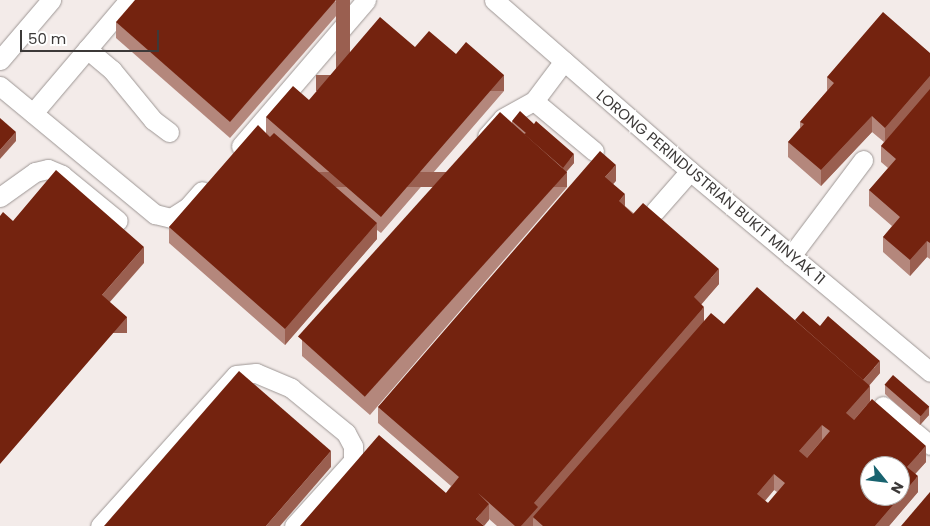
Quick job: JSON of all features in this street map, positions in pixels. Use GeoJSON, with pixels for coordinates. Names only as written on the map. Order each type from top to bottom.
{"type":"FeatureCollection","features":[{"type":"Feature","properties":{"kind":"street"},"geometry":{"type":"LineString","coordinates":[[0,60],[51,0]]}},
{"type":"Feature","properties":{"kind":"street"},"geometry":{"type":"LineString","coordinates":[[33,113],[129,0]]}},
{"type":"Feature","properties":{"kind":"street"},"geometry":{"type":"LineString","coordinates":[[226,163],[366,0]]}},
{"type":"Feature","properties":{"kind":"street","name":"LORONG PERINDUSTRIAN BUKIT MINYAK 11"},"geometry":{"type":"LineString","coordinates":[[494,0],[690,171],[930,372]]}},
{"type":"Feature","properties":{"kind":"street"},"geometry":{"type":"LineString","coordinates":[[88,49],[112,70],[153,120],[170,132]]}},
{"type":"Feature","properties":{"kind":"street"},"geometry":{"type":"LineString","coordinates":[[476,148],[503,118],[534,101],[564,61]]}},
{"type":"Feature","properties":{"kind":"street"},"geometry":{"type":"LineString","coordinates":[[0,86],[155,214],[171,218],[188,207],[214,178]]}},
{"type":"Feature","properties":{"kind":"street"},"geometry":{"type":"LineString","coordinates":[[534,101],[594,151]]}},
{"type":"Feature","properties":{"kind":"street"},"geometry":{"type":"LineString","coordinates":[[791,256],[863,160]]}},
{"type":"Feature","properties":{"kind":"street"},"geometry":{"type":"LineString","coordinates":[[0,197],[34,172],[48,169],[62,175],[118,221]]}},
{"type":"Feature","properties":{"kind":"street"},"geometry":{"type":"LineString","coordinates":[[655,211],[690,171]]}},
{"type":"Feature","properties":{"kind":"street"},"geometry":{"type":"LineString","coordinates":[[100,526],[236,375],[256,373],[291,388],[346,433],[353,446],[352,461],[294,526]]}},
{"type":"Feature","properties":{"kind":"street"},"geometry":{"type":"LineString","coordinates":[[883,406],[930,445]]}},
{"type":"Feature","properties":{"kind":"building"},"geometry":{"type":"Polygon","coordinates":[[[135,0],[336,0],[230,122],[116,22],[135,0]]]}},
{"type":"Feature","properties":{"kind":"building"},"geometry":{"type":"Polygon","coordinates":[[[883,12],[930,53],[930,76],[885,128],[872,116],[821,170],[788,142],[804,124],[800,122],[834,83],[827,77],[883,12]]]}},
{"type":"Feature","properties":{"kind":"building"},"geometry":{"type":"Polygon","coordinates":[[[380,17],[415,47],[429,31],[456,54],[466,42],[504,75],[381,217],[266,117],[293,86],[309,100],[380,17]]]}},
{"type":"Feature","properties":{"kind":"building"},"geometry":{"type":"Polygon","coordinates":[[[930,89],[930,243],[927,241],[910,260],[883,237],[900,217],[869,190],[896,159],[881,146],[930,89]]]}},
{"type":"Feature","properties":{"kind":"building"},"geometry":{"type":"Polygon","coordinates":[[[520,111],[534,124],[536,121],[574,154],[563,168],[512,121],[520,111]]]}},
{"type":"Feature","properties":{"kind":"building"},"geometry":{"type":"Polygon","coordinates":[[[500,112],[567,172],[365,397],[298,336],[500,112]]]}},
{"type":"Feature","properties":{"kind":"building"},"geometry":{"type":"Polygon","coordinates":[[[0,118],[16,132],[0,150],[0,118]]]}},
{"type":"Feature","properties":{"kind":"building"},"geometry":{"type":"Polygon","coordinates":[[[258,125],[270,137],[274,133],[377,223],[285,329],[169,227],[258,125]]]}},
{"type":"Feature","properties":{"kind":"building"},"geometry":{"type":"Polygon","coordinates":[[[600,151],[616,165],[605,177],[625,194],[619,201],[633,214],[643,203],[719,269],[694,297],[704,307],[534,503],[538,507],[521,526],[515,526],[478,493],[489,504],[476,519],[484,526],[300,526],[379,435],[446,493],[459,477],[378,407],[600,151]]]}},
{"type":"Feature","properties":{"kind":"building"},"geometry":{"type":"Polygon","coordinates":[[[56,170],[144,247],[102,295],[127,317],[0,464],[0,216],[3,212],[13,221],[56,170]]]}},
{"type":"Feature","properties":{"kind":"building"},"geometry":{"type":"Polygon","coordinates":[[[757,287],[870,386],[846,413],[854,420],[872,399],[926,446],[910,464],[910,456],[860,456],[860,506],[892,506],[875,526],[543,526],[533,517],[711,313],[724,324],[757,287]],[[822,425],[799,451],[807,458],[830,431],[822,425]],[[774,474],[757,494],[768,503],[785,483],[774,474]]]}},
{"type":"Feature","properties":{"kind":"building"},"geometry":{"type":"Polygon","coordinates":[[[803,311],[820,326],[828,316],[880,361],[863,380],[795,320],[803,311]]]}},
{"type":"Feature","properties":{"kind":"building"},"geometry":{"type":"Polygon","coordinates":[[[239,371],[331,451],[266,526],[104,526],[239,371]]]}},
{"type":"Feature","properties":{"kind":"building"},"geometry":{"type":"Polygon","coordinates":[[[893,375],[929,406],[921,416],[884,385],[893,375]]]}},
{"type":"Feature","properties":{"kind":"building"},"geometry":{"type":"Polygon","coordinates":[[[910,469],[918,476],[910,485],[910,469]]]}},
{"type":"Feature","properties":{"kind":"building"},"geometry":{"type":"Polygon","coordinates":[[[930,492],[930,526],[901,526],[930,492]]]}}]}
